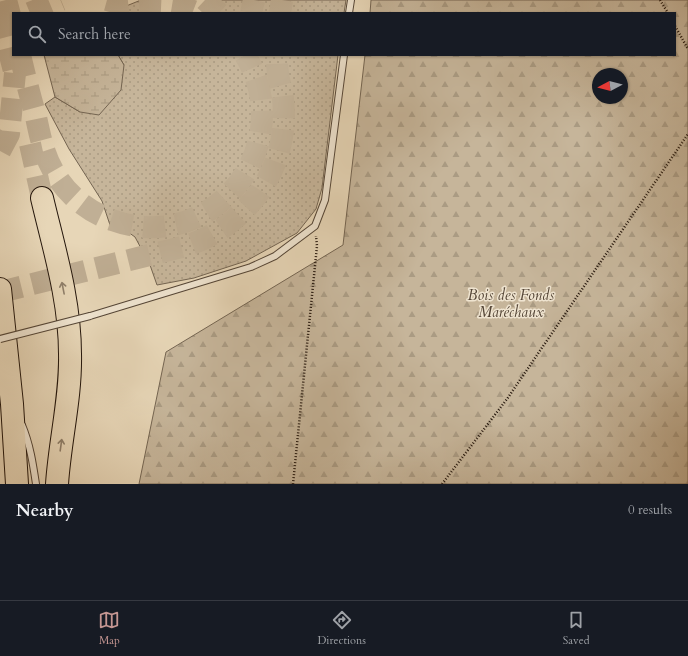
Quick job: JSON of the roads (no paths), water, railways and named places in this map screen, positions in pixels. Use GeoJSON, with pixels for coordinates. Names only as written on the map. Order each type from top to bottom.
{"type":"FeatureCollection","features":[{"type":"Feature","properties":{"kind":"highway"},"geometry":{"type":"LineString","coordinates":[[42,198],[62,279],[69,329],[69,380],[59,456],[57,484]]}},
{"type":"Feature","properties":{"kind":"highway"},"geometry":{"type":"LineString","coordinates":[[0,289],[12,404],[17,484]]}},
{"type":"Feature","properties":{"kind":"lane"},"geometry":{"type":"LineString","coordinates":[[349,12],[351,0]]}},
{"type":"Feature","properties":{"kind":"lane"},"geometry":{"type":"LineString","coordinates":[[0,340],[90,316],[251,267],[274,256],[315,226],[325,200],[344,56]]}},
{"type":"Feature","properties":{"kind":"lane"},"geometry":{"type":"LineString","coordinates":[[12,404],[27,437],[36,484]]}},
{"type":"Feature","properties":{"kind":"tunnel"},"geometry":{"type":"LineString","coordinates":[[6,0],[12,22]]}},
{"type":"Feature","properties":{"kind":"tunnel"},"geometry":{"type":"LineString","coordinates":[[32,12],[61,0]]}},
{"type":"Feature","properties":{"kind":"tunnel"},"geometry":{"type":"LineString","coordinates":[[107,0],[125,5],[146,3],[168,4],[180,6],[195,12]]}},
{"type":"Feature","properties":{"kind":"tunnel"},"geometry":{"type":"LineString","coordinates":[[205,0],[218,12]]}},
{"type":"Feature","properties":{"kind":"tunnel"},"geometry":{"type":"LineString","coordinates":[[251,12],[254,0]]}},
{"type":"Feature","properties":{"kind":"tunnel"},"geometry":{"type":"LineString","coordinates":[[280,12],[282,0]]}},
{"type":"Feature","properties":{"kind":"tunnel"},"geometry":{"type":"LineString","coordinates":[[0,16],[15,75]]}},
{"type":"Feature","properties":{"kind":"tunnel"},"geometry":{"type":"LineString","coordinates":[[20,56],[43,146],[51,167],[60,182],[79,202],[103,217],[149,227],[183,222],[213,208],[237,185],[254,157],[262,124],[259,89],[245,56]]}},
{"type":"Feature","properties":{"kind":"tunnel"},"geometry":{"type":"LineString","coordinates":[[0,292],[186,246],[207,237],[242,213],[256,197],[268,179],[282,138],[284,109],[278,75],[277,56]]}},
{"type":"Feature","properties":{"kind":"tunnel"},"geometry":{"type":"LineString","coordinates":[[0,151],[9,134],[15,73]]}},
{"type":"Feature","properties":{"kind":"tunnel"},"geometry":{"type":"LineString","coordinates":[[30,144],[42,198]]}},
{"type":"Feature","properties":{"kind":"park label","name":"Bois des Fonds Maréchaux"},"geometry":{"type":"Point","coordinates":[511,304]}}]}
